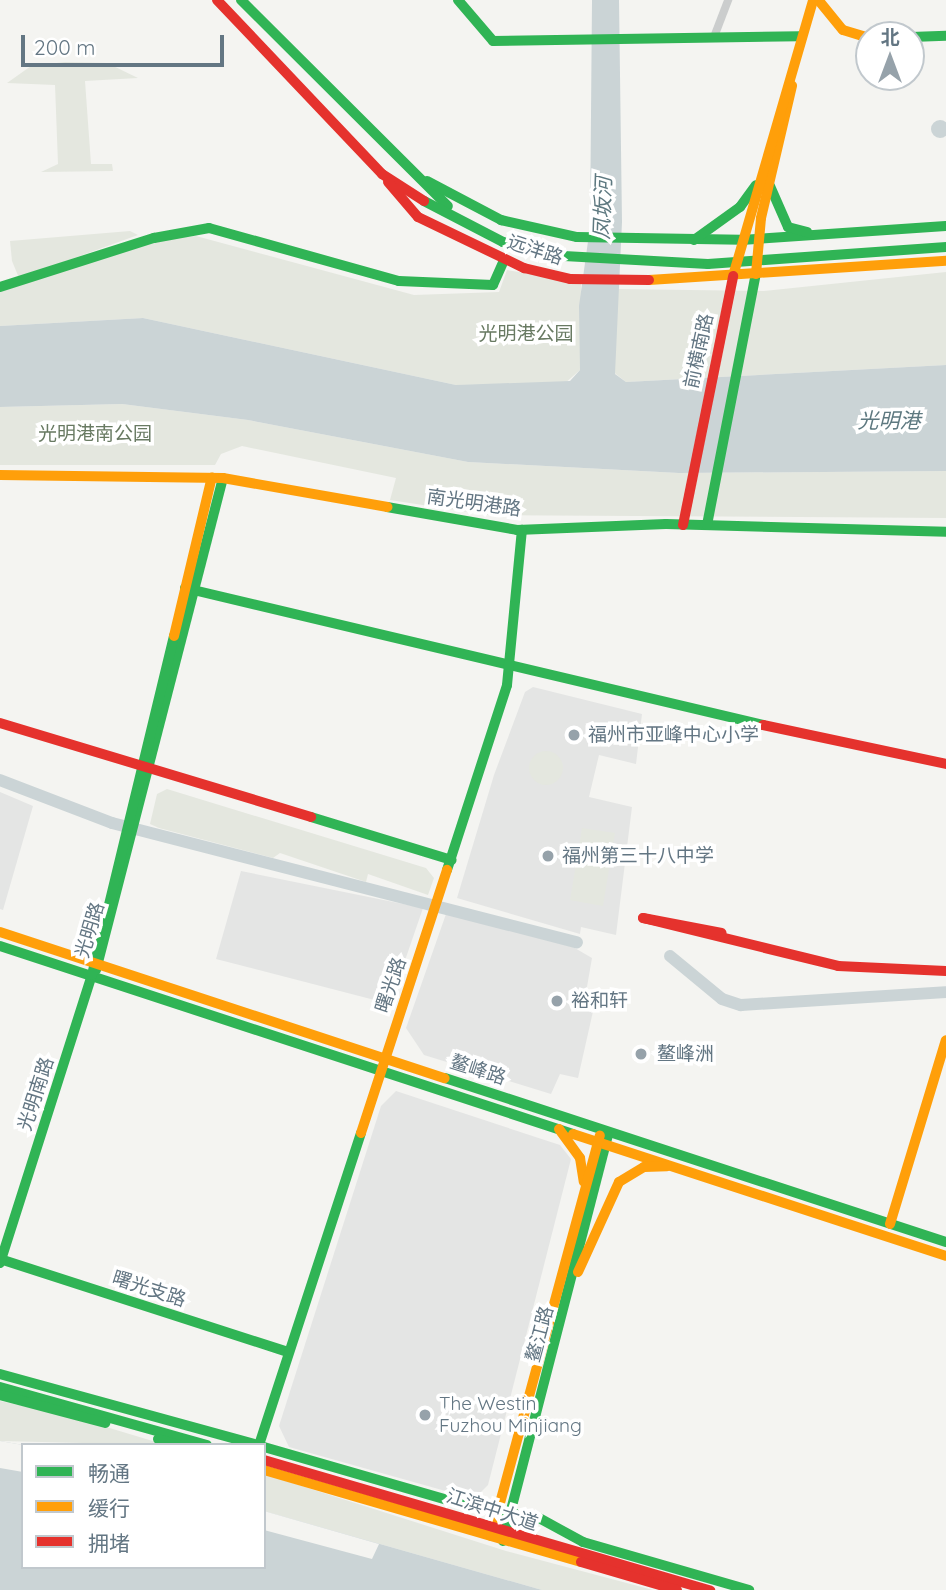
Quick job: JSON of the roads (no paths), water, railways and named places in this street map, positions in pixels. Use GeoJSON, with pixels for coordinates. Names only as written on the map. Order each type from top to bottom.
{"type":"FeatureCollection","features":[{"type":"Feature","properties":{"kind":"main road","name":"远洋路"},"geometry":{"type":"LineString","coordinates":[[217,0],[382,174],[418,217],[504,260],[579,280],[733,276],[946,261]]}},
{"type":"Feature","properties":{"kind":"main road","name":"远洋路"},"geometry":{"type":"LineString","coordinates":[[241,0],[398,163],[500,220],[577,237],[692,241],[758,240],[946,226]]}},
{"type":"Feature","properties":{"kind":"main road"},"geometry":{"type":"LineString","coordinates":[[458,0],[493,41],[799,36]]}},
{"type":"Feature","properties":{"kind":"main road"},"geometry":{"type":"LineString","coordinates":[[818,1],[851,36],[855,36]]}},
{"type":"Feature","properties":{"kind":"main road","name":"前横南路"},"geometry":{"type":"LineString","coordinates":[[683,525],[713,366],[741,240],[799,36],[818,1]]}},
{"type":"Feature","properties":{"kind":"main road","name":"前横南路"},"geometry":{"type":"LineString","coordinates":[[707,526],[756,274],[758,240],[790,90],[818,1]]}},
{"type":"Feature","properties":{"kind":"main road"},"geometry":{"type":"LineString","coordinates":[[925,37],[946,36]]}},
{"type":"Feature","properties":{"kind":"main road"},"geometry":{"type":"LineString","coordinates":[[398,163],[453,209],[542,248],[747,255],[946,238]]}},
{"type":"Feature","properties":{"kind":"main road"},"geometry":{"type":"LineString","coordinates":[[382,174],[467,227],[542,248],[747,264],[946,247]]}},
{"type":"Feature","properties":{"kind":"main road","name":"前横南路"},"geometry":{"type":"LineString","coordinates":[[692,241],[740,207],[756,185]]}},
{"type":"Feature","properties":{"kind":"main road"},"geometry":{"type":"LineString","coordinates":[[770,186],[788,227],[816,234]]}},
{"type":"Feature","properties":{"kind":"main road"},"geometry":{"type":"LineString","coordinates":[[0,287],[154,238],[209,228],[399,281],[493,285],[504,260]]}},
{"type":"Feature","properties":{"kind":"main road","name":"南光明港路"},"geometry":{"type":"LineString","coordinates":[[0,475],[218,478],[522,530],[683,525],[946,532]]}},
{"type":"Feature","properties":{"kind":"main road","name":"光明路"},"geometry":{"type":"LineString","coordinates":[[92,975],[218,478]]}},
{"type":"Feature","properties":{"kind":"main road","name":"曙光路"},"geometry":{"type":"LineString","coordinates":[[259,1443],[380,1070],[452,860],[510,670],[522,530]]}},
{"type":"Feature","properties":{"kind":"main road"},"geometry":{"type":"LineString","coordinates":[[190,590],[510,670],[946,764]]}},
{"type":"Feature","properties":{"kind":"main road"},"geometry":{"type":"LineString","coordinates":[[0,723],[452,860]]}},
{"type":"Feature","properties":{"kind":"main road"},"geometry":{"type":"LineString","coordinates":[[946,964],[838,959],[643,918],[838,966],[946,971]]}},
{"type":"Feature","properties":{"kind":"main road","name":"鳌峰路"},"geometry":{"type":"LineString","coordinates":[[0,932],[946,1242]]}},
{"type":"Feature","properties":{"kind":"main road","name":"鳌峰路"},"geometry":{"type":"LineString","coordinates":[[0,946],[946,1256]]}},
{"type":"Feature","properties":{"kind":"main road","name":"光明南路"},"geometry":{"type":"LineString","coordinates":[[0,1261],[92,975]]}},
{"type":"Feature","properties":{"kind":"main road"},"geometry":{"type":"LineString","coordinates":[[890,1224],[946,1040]]}},
{"type":"Feature","properties":{"kind":"main road"},"geometry":{"type":"LineString","coordinates":[[559,1129],[580,1158],[584,1192]]}},
{"type":"Feature","properties":{"kind":"main road","name":"鳌江路"},"geometry":{"type":"LineString","coordinates":[[492,1534],[504,1513],[570,1287],[605,1131]]}},
{"type":"Feature","properties":{"kind":"main road","name":"鳌江路"},"geometry":{"type":"LineString","coordinates":[[503,1539],[504,1513],[584,1192],[602,1144]]}},
{"type":"Feature","properties":{"kind":"main road"},"geometry":{"type":"LineString","coordinates":[[570,1287],[619,1182],[644,1167],[670,1166]]}},
{"type":"Feature","properties":{"kind":"main road","name":"曙光支路"},"geometry":{"type":"LineString","coordinates":[[0,1261],[288,1352]]}},
{"type":"Feature","properties":{"kind":"main road"},"geometry":{"type":"LineString","coordinates":[[0,1374],[251,1443]]}},
{"type":"Feature","properties":{"kind":"main road"},"geometry":{"type":"LineString","coordinates":[[0,1387],[200,1443]]}},
{"type":"Feature","properties":{"kind":"main road"},"geometry":{"type":"LineString","coordinates":[[0,1395],[172,1443]]}},
{"type":"Feature","properties":{"kind":"main road"},"geometry":{"type":"LineString","coordinates":[[266,1448],[504,1513],[749,1590]]}},
{"type":"Feature","properties":{"kind":"main road","name":"江滨中大道"},"geometry":{"type":"LineString","coordinates":[[266,1461],[503,1539],[677,1590]]}},
{"type":"Feature","properties":{"kind":"main road","name":"江滨中大道"},"geometry":{"type":"LineString","coordinates":[[266,1470],[492,1534]]}},
{"type":"Feature","properties":{"kind":"main road","name":"江滨中大道"},"geometry":{"type":"LineString","coordinates":[[503,1539],[710,1590]]}},
{"type":"Feature","properties":{"kind":"street"},"geometry":{"type":"LineString","coordinates":[[714,37],[728,0]]}},
{"type":"Feature","properties":{"kind":"water","name":"光明港"},"geometry":{"type":"Polygon","coordinates":[[[592,0],[619,0],[622,222],[615,374],[626,382],[946,365],[946,471],[679,473],[468,462],[248,420],[122,404],[0,407],[0,326],[143,318],[456,385],[570,381],[580,370],[579,306],[590,227],[592,0]]]}},
{"type":"Feature","properties":{"kind":"water"},"geometry":{"type":"Polygon","coordinates":[[[940,120],[946,123],[946,135],[940,138],[934,135],[931,129],[934,123],[940,120]]]}},
{"type":"Feature","properties":{"kind":"water"},"geometry":{"type":"Polygon","coordinates":[[[0,1441],[21,1445],[21,1569],[266,1569],[266,1512],[542,1590],[0,1590],[0,1441]]]}},
{"type":"Feature","properties":{"kind":"waterway"},"geometry":{"type":"LineString","coordinates":[[0,780],[112,823],[577,942]]}},
{"type":"Feature","properties":{"kind":"waterway"},"geometry":{"type":"LineString","coordinates":[[670,956],[722,999],[741,1005],[946,992]]}},
{"type":"Feature","properties":{"kind":"place","name":"福州市亚峰中心小学"},"geometry":{"type":"Point","coordinates":[574,735]}},
{"type":"Feature","properties":{"kind":"place","name":"福州第三十八中学"},"geometry":{"type":"Point","coordinates":[548,856]}},
{"type":"Feature","properties":{"kind":"place","name":"裕和轩"},"geometry":{"type":"Point","coordinates":[557,1001]}},
{"type":"Feature","properties":{"kind":"place","name":"鳌峰洲"},"geometry":{"type":"Point","coordinates":[641,1054]}},
{"type":"Feature","properties":{"kind":"place","name":"The Westin Fuzhou Minjiang"},"geometry":{"type":"Point","coordinates":[425,1415]}},
{"type":"Feature","properties":{"kind":"water label","name":"凤坂河"},"geometry":{"type":"Point","coordinates":[602,208]}},
{"type":"Feature","properties":{"kind":"park label","name":"光明港公园"},"geometry":{"type":"Point","coordinates":[526,334]}},
{"type":"Feature","properties":{"kind":"park label","name":"光明港南公园"},"geometry":{"type":"Point","coordinates":[95,434]}}]}
